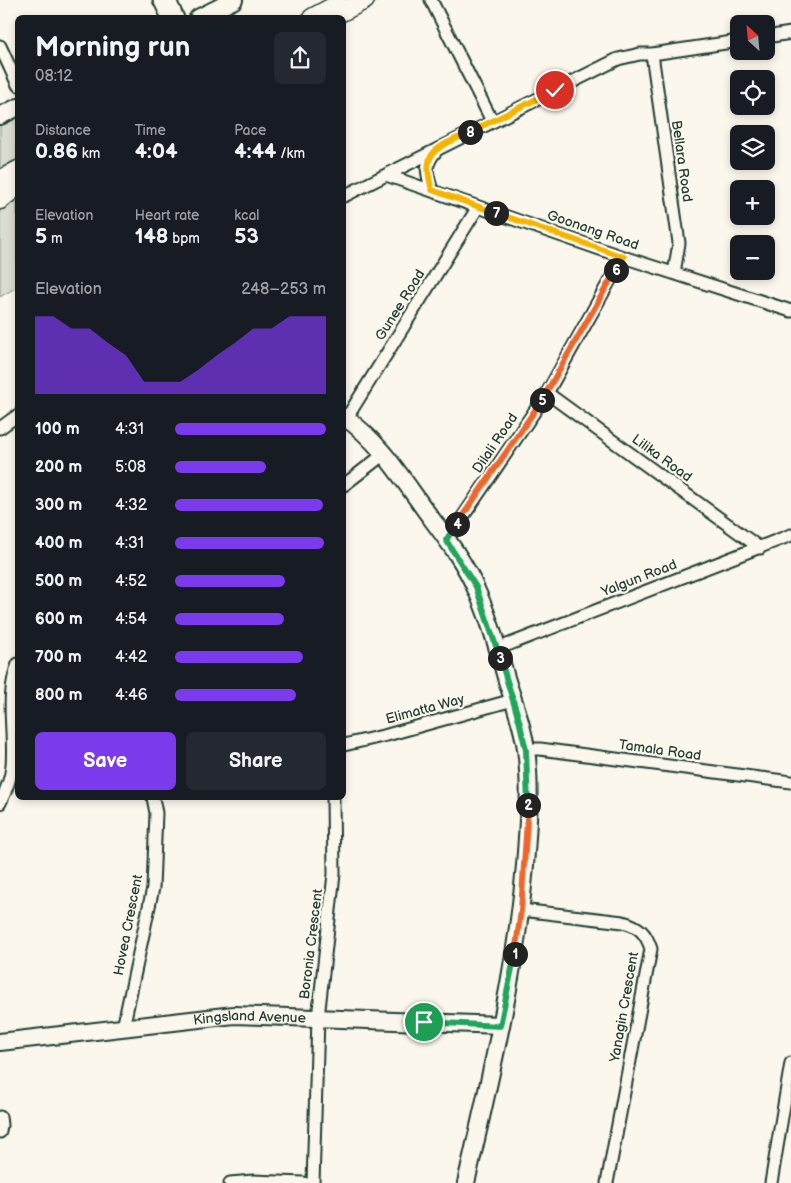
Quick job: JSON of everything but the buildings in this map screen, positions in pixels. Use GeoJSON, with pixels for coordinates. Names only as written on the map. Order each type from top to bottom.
{"type":"FeatureCollection","features":[{"type":"Feature","properties":{"kind":"main road"},"geometry":{"type":"LineString","coordinates":[[318,15],[346,0]]}},
{"type":"Feature","properties":{"kind":"main road"},"geometry":{"type":"LineString","coordinates":[[336,15],[365,0]]}},
{"type":"Feature","properties":{"kind":"main road"},"geometry":{"type":"LineString","coordinates":[[0,180],[15,172]]}},
{"type":"Feature","properties":{"kind":"main road"},"geometry":{"type":"LineString","coordinates":[[0,200],[15,188]]}},
{"type":"Feature","properties":{"kind":"street"},"geometry":{"type":"LineString","coordinates":[[159,0],[166,15]]}},
{"type":"Feature","properties":{"kind":"street"},"geometry":{"type":"LineString","coordinates":[[170,0],[177,15]]}},
{"type":"Feature","properties":{"kind":"street"},"geometry":{"type":"LineString","coordinates":[[204,15],[234,0]]}},
{"type":"Feature","properties":{"kind":"street"},"geometry":{"type":"LineString","coordinates":[[432,0],[492,121]]}},
{"type":"Feature","properties":{"kind":"street"},"geometry":{"type":"LineString","coordinates":[[775,36],[791,33]]}},
{"type":"Feature","properties":{"kind":"street"},"geometry":{"type":"LineString","coordinates":[[346,195],[618,59],[640,54],[652,54],[730,42]]}},
{"type":"Feature","properties":{"kind":"street"},"geometry":{"type":"LineString","coordinates":[[0,46],[15,78]]}},
{"type":"Feature","properties":{"kind":"street","name":"Bellara Road"},"geometry":{"type":"LineString","coordinates":[[652,54],[679,243],[674,273]]}},
{"type":"Feature","properties":{"kind":"street"},"geometry":{"type":"LineString","coordinates":[[0,116],[15,108]]}},
{"type":"Feature","properties":{"kind":"street"},"geometry":{"type":"LineString","coordinates":[[432,190],[427,173],[428,160],[437,149]]}},
{"type":"Feature","properties":{"kind":"street","name":"Goonang Road"},"geometry":{"type":"LineString","coordinates":[[386,174],[624,257],[791,311]]}},
{"type":"Feature","properties":{"kind":"street","name":"Gunee Road"},"geometry":{"type":"LineString","coordinates":[[346,416],[478,206]]}},
{"type":"Feature","properties":{"kind":"street","name":"Dilali Road"},"geometry":{"type":"LineString","coordinates":[[446,540],[547,394],[624,257]]}},
{"type":"Feature","properties":{"kind":"street","name":"Lilika Road"},"geometry":{"type":"LineString","coordinates":[[547,394],[760,548]]}},
{"type":"Feature","properties":{"kind":"street"},"geometry":{"type":"LineString","coordinates":[[0,428],[15,416]]}},
{"type":"Feature","properties":{"kind":"street"},"geometry":{"type":"LineString","coordinates":[[346,419],[384,454],[446,540],[476,587],[513,700],[526,750],[528,820],[521,910],[515,952],[466,1183]]}},
{"type":"Feature","properties":{"kind":"street"},"geometry":{"type":"LineString","coordinates":[[346,483],[384,454]]}},
{"type":"Feature","properties":{"kind":"street","name":"Yalgun Road"},"geometry":{"type":"LineString","coordinates":[[497,649],[791,535]]}},
{"type":"Feature","properties":{"kind":"street"},"geometry":{"type":"LineString","coordinates":[[0,803],[9,783],[12,767],[9,693],[15,672]]}},
{"type":"Feature","properties":{"kind":"street","name":"Elimatta Way"},"geometry":{"type":"LineString","coordinates":[[346,745],[513,700]]}},
{"type":"Feature","properties":{"kind":"street","name":"Tamala Road"},"geometry":{"type":"LineString","coordinates":[[526,750],[540,749],[791,782]]}},
{"type":"Feature","properties":{"kind":"street","name":"Hovea Crescent"},"geometry":{"type":"LineString","coordinates":[[123,1028],[153,888],[156,813],[153,800]]}},
{"type":"Feature","properties":{"kind":"street","name":"Boronia Crescent"},"geometry":{"type":"LineString","coordinates":[[313,1183],[318,1018],[334,874],[333,800]]}},
{"type":"Feature","properties":{"kind":"street","name":"Yanagin Crescent"},"geometry":{"type":"LineString","coordinates":[[521,910],[623,922],[635,925],[648,939],[651,949],[607,1183]]}},
{"type":"Feature","properties":{"kind":"street","name":"Kingsland Avenue"},"geometry":{"type":"LineString","coordinates":[[0,1042],[234,1015],[500,1026]]}},
{"type":"Feature","properties":{"kind":"street"},"geometry":{"type":"LineString","coordinates":[[770,1183],[791,1063]]}},
{"type":"Feature","properties":{"kind":"street"},"geometry":{"type":"LineString","coordinates":[[0,1117],[0,1132]]}},
{"type":"Feature","properties":{"kind":"street"},"geometry":{"type":"LineString","coordinates":[[230,1183],[253,1181],[304,1183]]}},
{"type":"Feature","properties":{"kind":"shaded area"},"geometry":{"type":"Polygon","coordinates":[[[15,113],[15,165],[0,173],[0,120],[15,113]]]}},
{"type":"Feature","properties":{"kind":"shaded area"},"geometry":{"type":"Polygon","coordinates":[[[15,196],[15,288],[0,297],[0,208],[15,196]]]}},
{"type":"Feature","properties":{"kind":"route"},"geometry":{"type":"LineString","coordinates":[[424,1022],[500,1026],[515,952],[521,910],[528,820],[526,750],[519,720],[476,587],[446,540],[547,394],[624,257],[432,190],[427,173],[428,160],[437,149],[555,90]]}}]}
